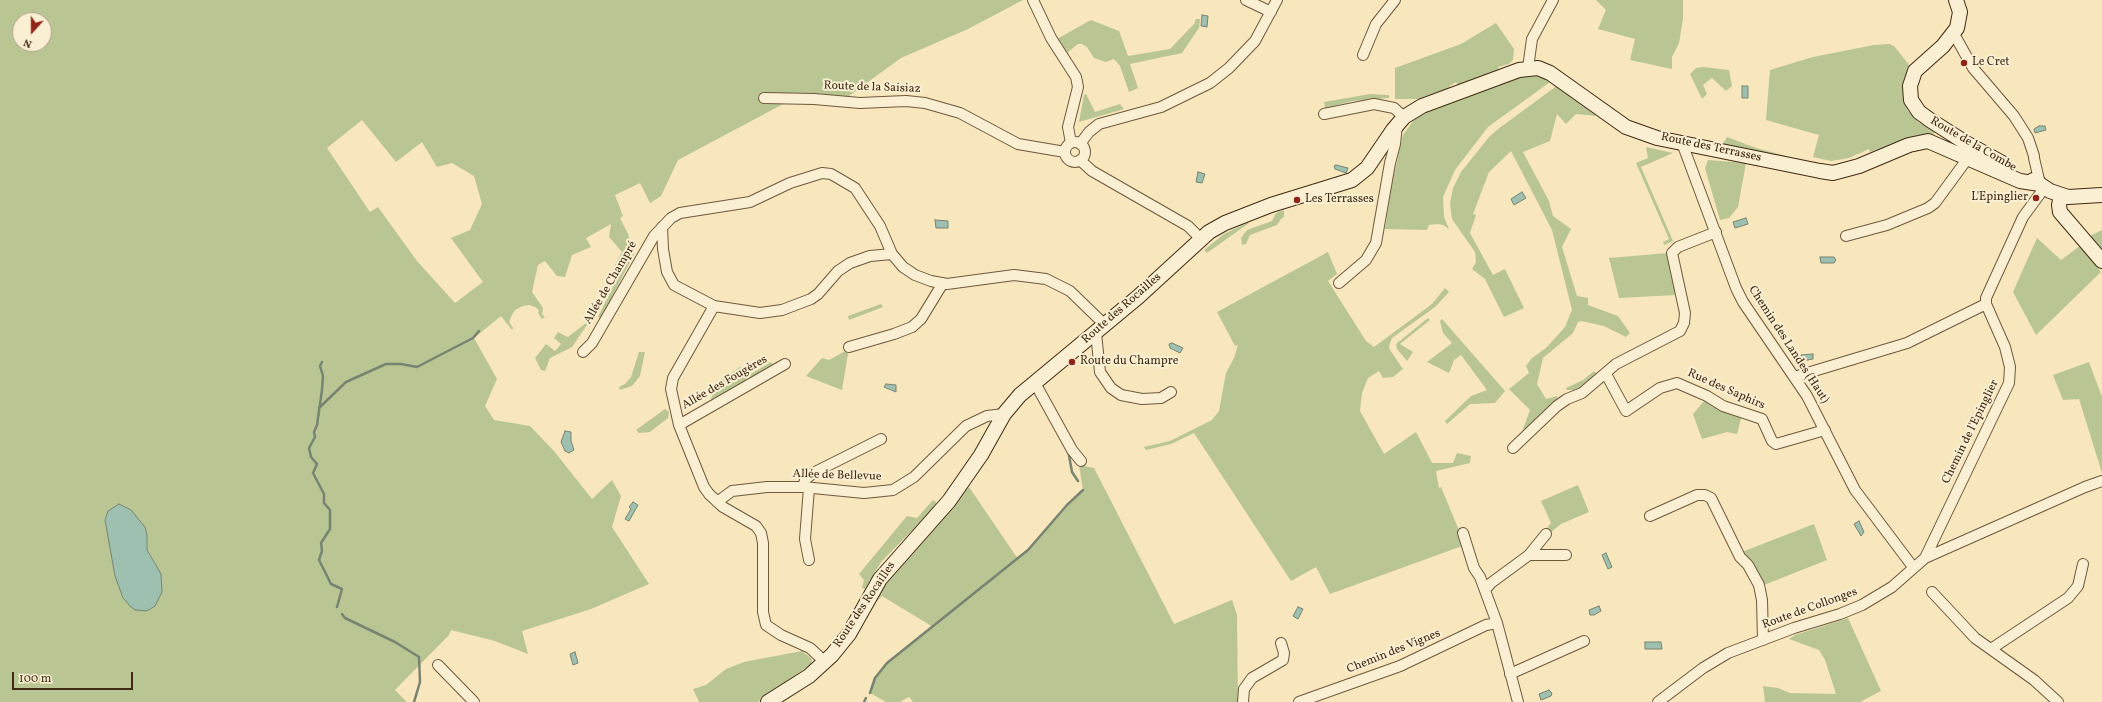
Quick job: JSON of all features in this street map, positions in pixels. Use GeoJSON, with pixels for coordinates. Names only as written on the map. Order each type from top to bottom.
{"type":"FeatureCollection","features":[{"type":"Feature","properties":{"kind":"street"},"geometry":{"type":"LineString","coordinates":[[1033,0],[1051,38],[1070,65],[1076,77],[1078,87],[1068,127],[1075,143],[1084,152],[1080,160]]}},
{"type":"Feature","properties":{"kind":"street"},"geometry":{"type":"LineString","coordinates":[[1246,0],[1271,12]]}},
{"type":"Feature","properties":{"kind":"street"},"geometry":{"type":"LineString","coordinates":[[1200,238],[1188,226],[1092,171],[1080,160],[1070,160],[1065,152],[1067,146],[1075,143],[1099,124],[1161,107],[1210,83],[1229,68],[1260,35],[1277,0]]}},
{"type":"Feature","properties":{"kind":"street"},"geometry":{"type":"LineString","coordinates":[[1363,55],[1376,24],[1395,0]]}},
{"type":"Feature","properties":{"kind":"street"},"geometry":{"type":"LineString","coordinates":[[1528,68],[1532,39],[1553,0]]}},
{"type":"Feature","properties":{"kind":"street","name":"Route de la Combe"},"geometry":{"type":"LineString","coordinates":[[1960,4],[1960,20],[1954,34],[1915,71],[1910,86],[1910,96],[1913,104],[1924,116],[1966,144],[2042,186],[2061,195],[2075,198],[2102,196]]}},
{"type":"Feature","properties":{"kind":"street"},"geometry":{"type":"LineString","coordinates":[[1794,377],[1907,343],[1986,304],[1986,296],[2017,229],[2042,186],[2028,138],[2014,116],[1973,68],[1954,34]]}},
{"type":"Feature","properties":{"kind":"street","name":"Route des Terrasses"},"geometry":{"type":"LineString","coordinates":[[1400,122],[1415,109],[1430,103],[1528,68],[1542,69],[1550,72],[1632,129],[1682,143],[1828,172],[1852,168],[1900,148],[1924,141],[1935,143],[2020,181],[2042,186]]}},
{"type":"Feature","properties":{"kind":"street","name":"Route de la Saisiaz"},"geometry":{"type":"LineString","coordinates":[[764,98],[814,99],[860,103],[904,101],[923,103],[960,112],[1018,144],[1065,152]]}},
{"type":"Feature","properties":{"kind":"street"},"geometry":{"type":"LineString","coordinates":[[1324,114],[1353,106],[1374,104],[1394,108],[1400,122],[1390,163],[1376,242],[1366,260],[1339,283]]}},
{"type":"Feature","properties":{"kind":"street","name":"Route des Rocailles"},"geometry":{"type":"LineString","coordinates":[[768,702],[809,676],[825,662],[849,634],[867,600],[887,570],[942,510],[957,490],[1004,414],[1014,401],[1100,329],[1178,260],[1200,238],[1215,228],[1264,207],[1352,180],[1367,168],[1400,122]]}},
{"type":"Feature","properties":{"kind":"street","name":"Chemin des Landes (Haut)"},"geometry":{"type":"LineString","coordinates":[[1682,143],[1736,288],[1743,302],[1807,396],[1855,490],[1913,567]]}},
{"type":"Feature","properties":{"kind":"street"},"geometry":{"type":"LineString","coordinates":[[1846,236],[1887,225],[1928,208],[1937,200],[1968,158]]}},
{"type":"Feature","properties":{"kind":"street","name":"Allée de Champré"},"geometry":{"type":"LineString","coordinates":[[583,352],[592,343],[643,253],[662,227],[671,218],[680,213],[750,202],[790,183],[818,173],[826,172],[849,183],[860,194],[880,226],[892,254],[903,267],[915,275],[943,283]]}},
{"type":"Feature","properties":{"kind":"street"},"geometry":{"type":"LineString","coordinates":[[2061,195],[2059,205],[2060,212],[2102,261]]}},
{"type":"Feature","properties":{"kind":"street"},"geometry":{"type":"LineString","coordinates":[[662,227],[664,262],[670,280],[681,290],[714,306],[765,314],[788,308],[815,296],[838,271],[850,262],[866,257],[892,254]]}},
{"type":"Feature","properties":{"kind":"street"},"geometry":{"type":"LineString","coordinates":[[1513,448],[1557,406],[1567,399],[1582,393],[1616,364],[1680,331],[1684,323],[1684,313],[1672,253],[1678,247],[1716,232]]}},
{"type":"Feature","properties":{"kind":"street"},"geometry":{"type":"LineString","coordinates":[[849,347],[894,334],[915,325],[923,316],[943,283],[1014,275],[1046,278],[1070,291],[1100,329],[1100,372],[1110,388],[1121,394],[1142,399],[1161,398],[1171,392]]}},
{"type":"Feature","properties":{"kind":"street","name":"Chemin de l'Epinglier"},"geometry":{"type":"LineString","coordinates":[[1925,558],[2009,383],[2010,367],[2005,347],[1986,304]]}},
{"type":"Feature","properties":{"kind":"street"},"geometry":{"type":"LineString","coordinates":[[714,306],[672,378],[671,388],[679,425],[704,487],[717,502],[756,526],[761,533],[763,543],[763,612],[766,625],[781,635],[810,648],[825,662]]}},
{"type":"Feature","properties":{"kind":"street","name":"Allée des Fougères"},"geometry":{"type":"LineString","coordinates":[[679,425],[785,364]]}},
{"type":"Feature","properties":{"kind":"street","name":"Rue des Saphirs"},"geometry":{"type":"LineString","coordinates":[[1606,374],[1626,411],[1660,388],[1677,383],[1707,396],[1723,406],[1762,419],[1772,441],[1776,444],[1825,430]]}},
{"type":"Feature","properties":{"kind":"street"},"geometry":{"type":"LineString","coordinates":[[1035,383],[1072,450],[1081,461]]}},
{"type":"Feature","properties":{"kind":"street","name":"Allée de Bellevue"},"geometry":{"type":"LineString","coordinates":[[717,502],[727,494],[738,490],[767,487],[806,488],[864,493],[893,490],[914,477],[966,426],[987,416],[1004,414]]}},
{"type":"Feature","properties":{"kind":"street"},"geometry":{"type":"LineString","coordinates":[[809,560],[806,539],[805,479],[813,473],[881,439]]}},
{"type":"Feature","properties":{"kind":"street","name":"Route de Collonges"},"geometry":{"type":"LineString","coordinates":[[1658,702],[1712,662],[1742,647],[1840,614],[1862,605],[1892,587],[1925,558],[2102,481]]}},
{"type":"Feature","properties":{"kind":"street"},"geometry":{"type":"LineString","coordinates":[[1650,516],[1697,495],[1705,495],[1711,498],[1740,557],[1748,565],[1759,585],[1762,600],[1763,640]]}},
{"type":"Feature","properties":{"kind":"street"},"geometry":{"type":"LineString","coordinates":[[1463,533],[1469,555],[1498,623],[1518,702]]}},
{"type":"Feature","properties":{"kind":"street"},"geometry":{"type":"LineString","coordinates":[[1485,590],[1491,583],[1529,555],[1546,534]]}},
{"type":"Feature","properties":{"kind":"street"},"geometry":{"type":"LineString","coordinates":[[1529,555],[1566,555]]}},
{"type":"Feature","properties":{"kind":"street"},"geometry":{"type":"LineString","coordinates":[[1991,649],[2068,598],[2078,586],[2083,564]]}},
{"type":"Feature","properties":{"kind":"street"},"geometry":{"type":"LineString","coordinates":[[1932,592],[1975,638],[2009,664],[2034,680],[2058,702]]}},
{"type":"Feature","properties":{"kind":"street","name":"Chemin des Vignes"},"geometry":{"type":"LineString","coordinates":[[1299,702],[1400,666],[1486,625],[1498,623]]}},
{"type":"Feature","properties":{"kind":"street"},"geometry":{"type":"LineString","coordinates":[[1510,674],[1584,641]]}},
{"type":"Feature","properties":{"kind":"street"},"geometry":{"type":"LineString","coordinates":[[1243,702],[1244,689],[1249,681],[1259,673],[1278,665],[1283,660],[1284,655],[1280,643]]}},
{"type":"Feature","properties":{"kind":"street"},"geometry":{"type":"LineString","coordinates":[[438,665],[474,702]]}},
{"type":"Feature","properties":{"kind":"green space"},"geometry":{"type":"Polygon","coordinates":[[[0,0],[1023,0],[968,29],[901,58],[846,98],[785,103],[678,160],[661,196],[650,203],[640,183],[615,195],[623,216],[620,218],[628,234],[634,254],[601,318],[598,317],[621,271],[614,267],[622,252],[609,237],[611,224],[586,238],[591,247],[572,255],[565,277],[557,276],[545,261],[538,265],[532,292],[543,308],[542,314],[545,317],[542,319],[538,313],[539,310],[535,307],[529,305],[523,306],[515,310],[512,315],[509,322],[513,328],[512,330],[501,316],[474,338],[497,379],[485,406],[494,420],[530,426],[554,451],[592,499],[612,480],[621,496],[612,527],[649,584],[591,609],[522,631],[528,654],[495,641],[451,630],[449,635],[395,690],[407,702],[0,702],[0,0]],[[362,120],[327,148],[370,212],[378,207],[417,261],[455,303],[483,282],[451,238],[470,230],[482,204],[474,176],[452,163],[437,167],[422,142],[396,162],[362,120]]]}},
{"type":"Feature","properties":{"kind":"green space"},"geometry":{"type":"Polygon","coordinates":[[[1596,0],[1683,0],[1683,19],[1679,43],[1672,57],[1672,69],[1630,60],[1635,39],[1598,29],[1606,10],[1596,0]]]}},
{"type":"Feature","properties":{"kind":"green space"},"geometry":{"type":"Polygon","coordinates":[[[1196,19],[1200,19],[1199,28],[1182,53],[1130,64],[1138,88],[1129,92],[1120,66],[1114,59],[1106,62],[1094,58],[1087,47],[1082,44],[1078,44],[1067,53],[1057,39],[1091,20],[1119,31],[1128,56],[1170,49],[1194,24],[1196,19]]]}},
{"type":"Feature","properties":{"kind":"green space"},"geometry":{"type":"Polygon","coordinates":[[[1496,23],[1514,49],[1513,60],[1509,64],[1498,67],[1499,70],[1458,86],[1456,82],[1449,88],[1417,99],[1395,99],[1395,68],[1461,44],[1496,23]]]}},
{"type":"Feature","properties":{"kind":"green space"},"geometry":{"type":"Polygon","coordinates":[[[1889,44],[1894,46],[1910,66],[1903,96],[1907,110],[1918,122],[1935,132],[1933,136],[1925,134],[1870,152],[1869,149],[1849,158],[1831,161],[1813,157],[1819,135],[1766,120],[1770,70],[1813,57],[1874,45],[1889,44]]]}},
{"type":"Feature","properties":{"kind":"green space"},"geometry":{"type":"Polygon","coordinates":[[[1703,67],[1729,70],[1732,86],[1726,91],[1712,78],[1703,85],[1707,94],[1702,99],[1690,74],[1696,68],[1703,67]]]}},
{"type":"Feature","properties":{"kind":"green space"},"geometry":{"type":"Polygon","coordinates":[[[1538,74],[1550,82],[1488,127],[1455,170],[1443,197],[1444,217],[1449,229],[1443,225],[1437,224],[1429,225],[1427,230],[1385,229],[1392,183],[1403,135],[1413,121],[1419,116],[1468,96],[1525,75],[1538,74]]]}},
{"type":"Feature","properties":{"kind":"green space"},"geometry":{"type":"Polygon","coordinates":[[[1558,85],[1597,116],[1576,114],[1566,124],[1557,114],[1550,141],[1523,152],[1549,201],[1553,216],[1571,229],[1562,247],[1577,296],[1588,298],[1588,305],[1618,316],[1630,333],[1626,337],[1604,326],[1581,321],[1578,322],[1573,333],[1543,358],[1537,384],[1546,399],[1557,396],[1558,398],[1525,431],[1523,429],[1530,410],[1509,389],[1529,373],[1526,366],[1532,358],[1546,348],[1565,327],[1572,310],[1552,230],[1511,151],[1489,172],[1473,214],[1476,215],[1470,233],[1493,275],[1505,269],[1524,308],[1504,317],[1485,279],[1472,269],[1476,262],[1475,252],[1452,219],[1450,204],[1453,188],[1461,172],[1489,137],[1558,85]]]}},
{"type":"Feature","properties":{"kind":"green space"},"geometry":{"type":"Polygon","coordinates":[[[1086,94],[1095,112],[1120,104],[1124,109],[1079,122],[1084,95],[1086,94]]]}},
{"type":"Feature","properties":{"kind":"green space"},"geometry":{"type":"Polygon","coordinates":[[[1370,94],[1389,95],[1389,98],[1353,101],[1325,108],[1324,102],[1370,94]]]}},
{"type":"Feature","properties":{"kind":"green space"},"geometry":{"type":"Polygon","coordinates":[[[1727,137],[1756,148],[1809,162],[1723,144],[1727,137]]]}},
{"type":"Feature","properties":{"kind":"green space"},"geometry":{"type":"Polygon","coordinates":[[[1646,147],[1673,153],[1641,167],[1673,241],[1664,245],[1663,242],[1669,239],[1636,163],[1648,158],[1646,147]]]}},
{"type":"Feature","properties":{"kind":"green space"},"geometry":{"type":"Polygon","coordinates":[[[1708,160],[1746,163],[1738,207],[1729,218],[1720,220],[1705,168],[1708,160]]]}},
{"type":"Feature","properties":{"kind":"green space"},"geometry":{"type":"Polygon","coordinates":[[[1284,210],[1284,217],[1277,225],[1250,235],[1246,244],[1242,245],[1241,238],[1247,230],[1272,221],[1276,213],[1284,210]]]}},
{"type":"Feature","properties":{"kind":"green space"},"geometry":{"type":"Polygon","coordinates":[[[1248,222],[1249,223],[1207,253],[1204,250],[1224,234],[1248,222]]]}},
{"type":"Feature","properties":{"kind":"green space"},"geometry":{"type":"Polygon","coordinates":[[[2102,230],[2102,253],[2088,237],[2102,230]]]}},
{"type":"Feature","properties":{"kind":"green space"},"geometry":{"type":"Polygon","coordinates":[[[2037,238],[2061,260],[2080,246],[2101,272],[2036,335],[2013,292],[2037,238]]]}},
{"type":"Feature","properties":{"kind":"green space"},"geometry":{"type":"Polygon","coordinates":[[[1328,252],[1337,274],[1328,281],[1366,341],[1374,347],[1432,304],[1445,288],[1449,292],[1435,307],[1392,338],[1389,346],[1390,350],[1403,369],[1393,377],[1383,378],[1379,371],[1368,378],[1362,393],[1360,411],[1384,454],[1416,432],[1432,463],[1453,463],[1457,453],[1471,456],[1470,463],[1436,471],[1439,488],[1441,487],[1465,545],[1330,594],[1316,567],[1291,581],[1194,433],[1171,444],[1146,450],[1144,447],[1170,441],[1212,420],[1219,411],[1226,373],[1234,358],[1238,345],[1235,346],[1217,312],[1328,252]]]}},
{"type":"Feature","properties":{"kind":"green space"},"geometry":{"type":"Polygon","coordinates":[[[1668,253],[1675,295],[1619,298],[1609,258],[1668,253]]]}},
{"type":"Feature","properties":{"kind":"green space"},"geometry":{"type":"Polygon","coordinates":[[[881,304],[883,307],[849,320],[848,316],[881,304]]]}},
{"type":"Feature","properties":{"kind":"green space"},"geometry":{"type":"Polygon","coordinates":[[[1428,318],[1430,320],[1400,344],[1413,352],[1407,361],[1397,349],[1396,344],[1428,318]]]}},
{"type":"Feature","properties":{"kind":"green space"},"geometry":{"type":"Polygon","coordinates":[[[1442,319],[1505,391],[1495,403],[1470,404],[1447,424],[1445,421],[1471,396],[1487,390],[1461,355],[1454,360],[1449,373],[1427,362],[1452,343],[1443,333],[1440,321],[1442,319]]]}},
{"type":"Feature","properties":{"kind":"green space"},"geometry":{"type":"Polygon","coordinates":[[[586,323],[587,325],[572,347],[550,358],[545,371],[541,370],[535,358],[546,344],[555,351],[561,344],[554,338],[558,332],[568,337],[586,323]]]}},
{"type":"Feature","properties":{"kind":"green space"},"geometry":{"type":"Polygon","coordinates":[[[847,350],[848,354],[842,390],[806,376],[822,358],[829,360],[847,350]]]}},
{"type":"Feature","properties":{"kind":"green space"},"geometry":{"type":"Polygon","coordinates":[[[639,352],[645,352],[640,376],[632,386],[620,390],[619,387],[625,384],[631,377],[639,352]]]}},
{"type":"Feature","properties":{"kind":"green space"},"geometry":{"type":"Polygon","coordinates":[[[771,362],[773,365],[712,401],[711,399],[718,382],[740,367],[749,375],[771,362]]]}},
{"type":"Feature","properties":{"kind":"green space"},"geometry":{"type":"Polygon","coordinates":[[[2089,362],[2102,397],[2102,473],[2079,399],[2063,400],[2053,375],[2089,362]]]}},
{"type":"Feature","properties":{"kind":"green space"},"geometry":{"type":"Polygon","coordinates":[[[1594,371],[1597,374],[1583,388],[1577,390],[1567,390],[1566,388],[1583,380],[1594,371]]]}},
{"type":"Feature","properties":{"kind":"green space"},"geometry":{"type":"Polygon","coordinates":[[[1705,400],[1742,415],[1737,434],[1727,432],[1702,439],[1693,414],[1705,400]]]}},
{"type":"Feature","properties":{"kind":"green space"},"geometry":{"type":"Polygon","coordinates":[[[665,409],[669,412],[668,418],[650,432],[639,433],[636,430],[665,409]]]}},
{"type":"Feature","properties":{"kind":"green space"},"geometry":{"type":"Polygon","coordinates":[[[1079,465],[1094,468],[1174,624],[1232,600],[1237,615],[1238,702],[913,702],[909,697],[900,702],[886,702],[870,693],[875,678],[887,663],[933,627],[882,596],[873,605],[878,593],[969,487],[1018,559],[1083,490],[1079,465]]]}},
{"type":"Feature","properties":{"kind":"green space"},"geometry":{"type":"Polygon","coordinates":[[[1578,485],[1589,512],[1561,524],[1551,532],[1547,528],[1551,523],[1541,501],[1578,485]]]}},
{"type":"Feature","properties":{"kind":"green space"},"geometry":{"type":"Polygon","coordinates":[[[933,500],[936,502],[936,506],[881,562],[865,589],[862,588],[864,580],[859,574],[907,516],[917,518],[933,500]]]}},
{"type":"Feature","properties":{"kind":"green space"},"geometry":{"type":"Polygon","coordinates":[[[1814,524],[1827,560],[1764,585],[1742,552],[1814,524]]]}},
{"type":"Feature","properties":{"kind":"green space"},"geometry":{"type":"Polygon","coordinates":[[[1848,618],[1881,691],[1860,702],[1765,702],[1763,686],[1778,688],[1790,693],[1836,694],[1825,660],[1819,650],[1789,639],[1795,635],[1848,618]]]}},
{"type":"Feature","properties":{"kind":"green space"},"geometry":{"type":"Polygon","coordinates":[[[802,651],[812,659],[811,664],[758,702],[699,702],[693,689],[706,685],[726,669],[744,662],[802,651]]]}},
{"type":"Feature","properties":{"kind":"shaded area"},"geometry":{"type":"Polygon","coordinates":[[[1202,15],[1208,16],[1207,27],[1201,26],[1202,15]]]}},
{"type":"Feature","properties":{"kind":"shaded area"},"geometry":{"type":"Polygon","coordinates":[[[1742,86],[1748,86],[1748,98],[1742,98],[1742,86]]]}},
{"type":"Feature","properties":{"kind":"shaded area"},"geometry":{"type":"Polygon","coordinates":[[[2039,126],[2045,126],[2046,130],[2035,133],[2034,129],[2039,126]]]}},
{"type":"Feature","properties":{"kind":"shaded area"},"geometry":{"type":"Polygon","coordinates":[[[1336,165],[1348,168],[1346,173],[1335,169],[1334,166],[1336,165]]]}},
{"type":"Feature","properties":{"kind":"shaded area"},"geometry":{"type":"Polygon","coordinates":[[[1198,172],[1205,174],[1202,183],[1196,182],[1198,172]]]}},
{"type":"Feature","properties":{"kind":"shaded area"},"geometry":{"type":"Polygon","coordinates":[[[1522,192],[1526,198],[1514,205],[1511,199],[1522,192]]]}},
{"type":"Feature","properties":{"kind":"shaded area"},"geometry":{"type":"Polygon","coordinates":[[[1746,218],[1748,224],[1735,228],[1733,222],[1746,218]]]}},
{"type":"Feature","properties":{"kind":"shaded area"},"geometry":{"type":"Polygon","coordinates":[[[935,220],[948,221],[948,228],[936,228],[935,220]]]}},
{"type":"Feature","properties":{"kind":"shaded area"},"geometry":{"type":"Polygon","coordinates":[[[1820,257],[1834,257],[1836,260],[1834,263],[1821,263],[1820,257]]]}},
{"type":"Feature","properties":{"kind":"shaded area"},"geometry":{"type":"Polygon","coordinates":[[[1172,343],[1183,348],[1180,353],[1170,348],[1169,344],[1172,343]]]}},
{"type":"Feature","properties":{"kind":"shaded area"},"geometry":{"type":"Polygon","coordinates":[[[1813,354],[1813,359],[1802,361],[1801,355],[1813,354]]]}},
{"type":"Feature","properties":{"kind":"shaded area"},"geometry":{"type":"Polygon","coordinates":[[[886,384],[896,385],[896,392],[884,387],[886,384]]]}},
{"type":"Feature","properties":{"kind":"shaded area"},"geometry":{"type":"Polygon","coordinates":[[[565,431],[571,432],[571,441],[574,450],[569,453],[565,451],[561,442],[565,431]]]}},
{"type":"Feature","properties":{"kind":"shaded area"},"geometry":{"type":"Polygon","coordinates":[[[633,502],[638,505],[629,521],[625,519],[631,509],[629,507],[633,502]]]}},
{"type":"Feature","properties":{"kind":"shaded area"},"geometry":{"type":"Polygon","coordinates":[[[119,504],[131,510],[145,527],[147,535],[147,550],[161,574],[162,592],[155,606],[147,611],[135,610],[131,607],[123,598],[115,576],[105,520],[108,511],[119,504]]]}},
{"type":"Feature","properties":{"kind":"shaded area"},"geometry":{"type":"Polygon","coordinates":[[[1859,521],[1864,532],[1861,536],[1854,524],[1859,521]]]}},
{"type":"Feature","properties":{"kind":"shaded area"},"geometry":{"type":"Polygon","coordinates":[[[1606,553],[1612,567],[1608,569],[1602,555],[1606,553]]]}},
{"type":"Feature","properties":{"kind":"shaded area"},"geometry":{"type":"Polygon","coordinates":[[[1599,606],[1601,611],[1594,615],[1590,615],[1589,610],[1599,606]]]}},
{"type":"Feature","properties":{"kind":"shaded area"},"geometry":{"type":"Polygon","coordinates":[[[1298,607],[1303,609],[1298,619],[1293,616],[1298,607]]]}},
{"type":"Feature","properties":{"kind":"shaded area"},"geometry":{"type":"Polygon","coordinates":[[[1645,642],[1661,642],[1662,649],[1645,649],[1645,642]]]}},
{"type":"Feature","properties":{"kind":"shaded area"},"geometry":{"type":"Polygon","coordinates":[[[575,652],[578,663],[573,665],[570,654],[575,652]]]}},
{"type":"Feature","properties":{"kind":"shaded area"},"geometry":{"type":"Polygon","coordinates":[[[1549,690],[1552,693],[1551,696],[1541,700],[1539,694],[1549,690]]]}},
{"type":"Feature","properties":{"kind":"waterway"},"geometry":{"type":"LineString","coordinates":[[319,408],[346,382],[386,364],[401,364],[417,367],[473,338],[479,331]]}},
{"type":"Feature","properties":{"kind":"waterway"},"geometry":{"type":"LineString","coordinates":[[322,362],[320,366],[323,376],[322,390],[317,425],[314,432],[315,437],[309,448],[311,457],[317,464],[313,473],[324,494],[324,503],[330,510],[330,529],[321,543],[322,551],[319,560],[331,584],[342,589],[337,607]]}},
{"type":"Feature","properties":{"kind":"waterway"},"geometry":{"type":"LineString","coordinates":[[1068,450],[1072,472],[1078,481]]}},
{"type":"Feature","properties":{"kind":"waterway"},"geometry":{"type":"LineString","coordinates":[[870,693],[875,678],[887,663],[1028,550],[1067,505],[1083,490]]}},
{"type":"Feature","properties":{"kind":"waterway"},"geometry":{"type":"LineString","coordinates":[[342,614],[345,618],[395,642],[419,657],[420,682],[414,702]]}},
{"type":"Feature","properties":{"kind":"waterway"},"geometry":{"type":"LineString","coordinates":[[864,702],[866,698]]}},
{"type":"Feature","properties":{"kind":"place","name":"Le Cret"},"geometry":{"type":"Point","coordinates":[1964,63]}},
{"type":"Feature","properties":{"kind":"place","name":"L'Epinglier"},"geometry":{"type":"Point","coordinates":[2036,198]}},
{"type":"Feature","properties":{"kind":"place","name":"Les Terrasses"},"geometry":{"type":"Point","coordinates":[1297,200]}},
{"type":"Feature","properties":{"kind":"place","name":"Route du Champre"},"geometry":{"type":"Point","coordinates":[1072,362]}}]}
